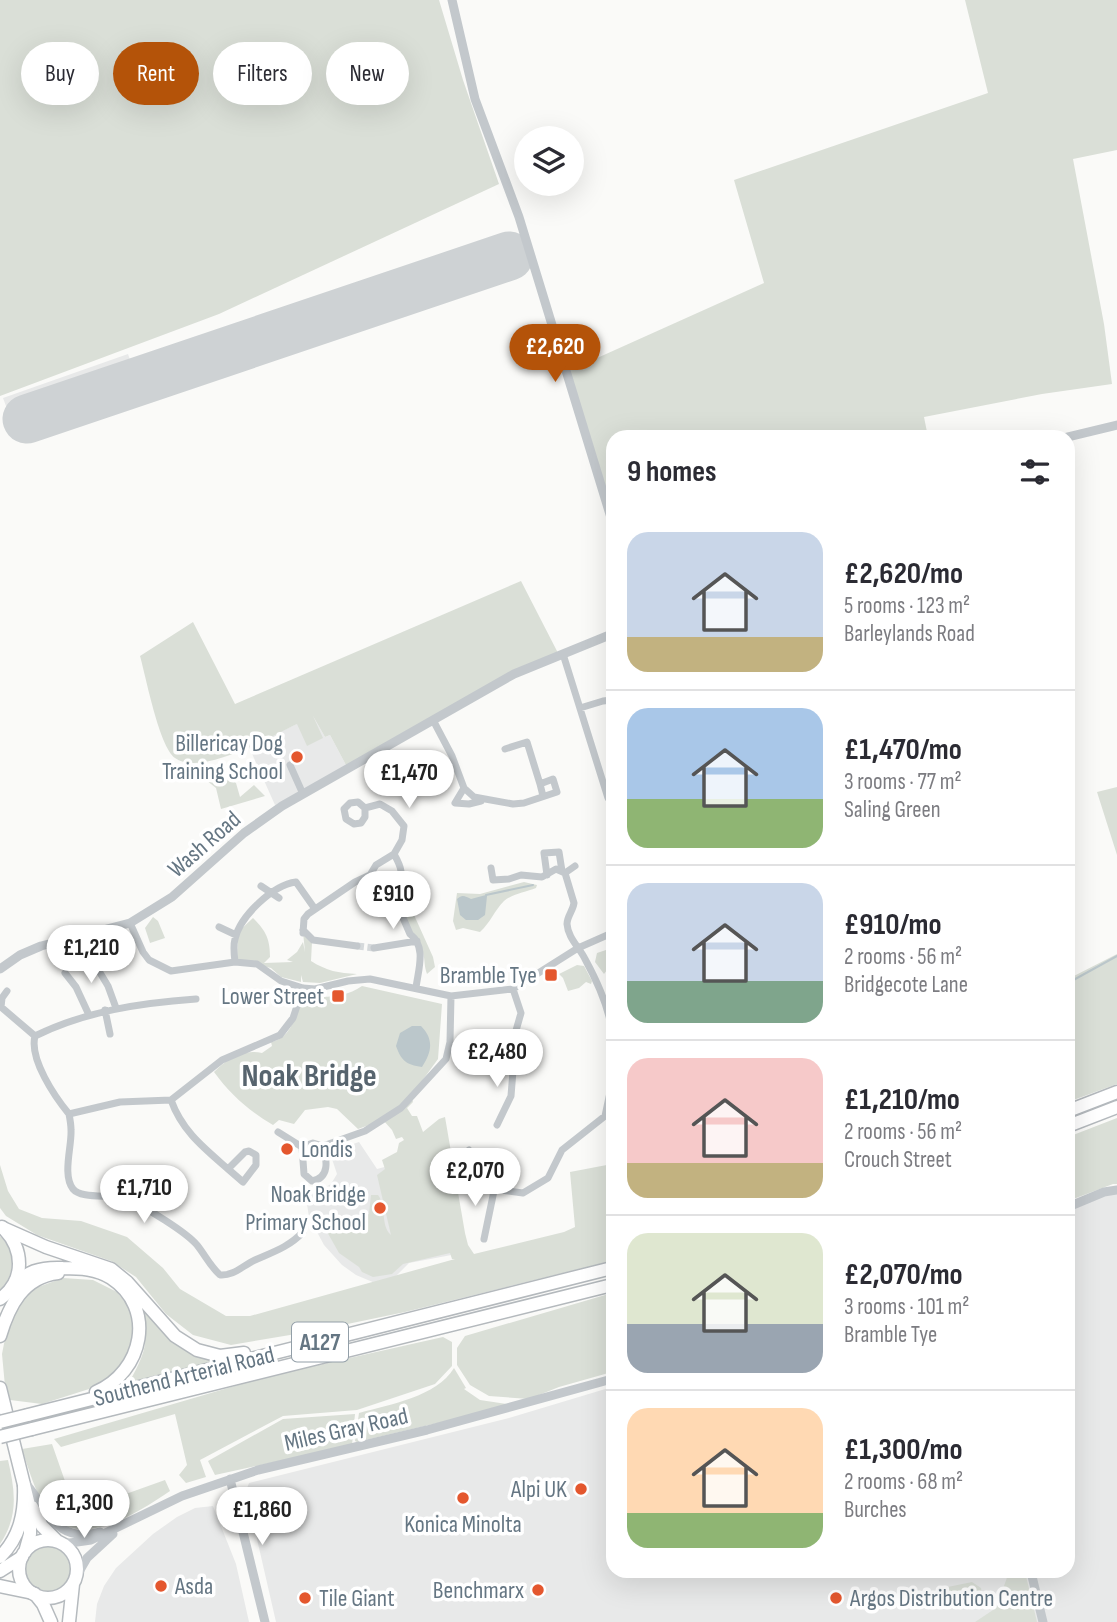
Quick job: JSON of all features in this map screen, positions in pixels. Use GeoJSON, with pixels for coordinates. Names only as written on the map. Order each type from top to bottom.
{"type":"FeatureCollection","features":[{"type":"Feature","properties":{"kind":"main road"},"geometry":{"type":"LineString","coordinates":[[1075,1108],[1117,1092]]}},
{"type":"Feature","properties":{"kind":"main road"},"geometry":{"type":"LineString","coordinates":[[1075,1123],[1117,1107]]}},
{"type":"Feature","properties":{"kind":"main road"},"geometry":{"type":"LineString","coordinates":[[0,1306],[18,1277],[19,1256],[16,1245],[1,1226]]}},
{"type":"Feature","properties":{"kind":"main road"},"geometry":{"type":"LineString","coordinates":[[1,1226],[46,1247],[111,1269],[127,1282],[176,1336],[197,1350],[210,1354],[236,1355],[374,1328]]}},
{"type":"Feature","properties":{"kind":"main road"},"geometry":{"type":"LineString","coordinates":[[0,1299],[24,1275],[37,1269],[88,1269],[104,1275],[121,1288]]}},
{"type":"Feature","properties":{"kind":"main road","name":"Southend Arterial Road"},"geometry":{"type":"LineString","coordinates":[[0,1422],[606,1270]]}},
{"type":"Feature","properties":{"kind":"main road"},"geometry":{"type":"LineString","coordinates":[[0,1336],[15,1299],[44,1276],[85,1273],[107,1279],[121,1288]]}},
{"type":"Feature","properties":{"kind":"main road","name":"Southend Arterial Road"},"geometry":{"type":"LineString","coordinates":[[0,1437],[606,1286]]}},
{"type":"Feature","properties":{"kind":"main road","name":"A127"},"geometry":{"type":"LineString","coordinates":[[30,1414],[110,1387],[128,1369],[137,1350],[138,1328],[135,1310],[121,1288]]}},
{"type":"Feature","properties":{"kind":"main road"},"geometry":{"type":"LineString","coordinates":[[0,1388],[24,1487],[30,1527],[20,1576],[23,1584],[43,1604],[51,1622]]}},
{"type":"Feature","properties":{"kind":"main road"},"geometry":{"type":"LineString","coordinates":[[24,1487],[42,1526],[71,1551],[76,1560],[69,1622]]}},
{"type":"Feature","properties":{"kind":"main road"},"geometry":{"type":"LineString","coordinates":[[0,1557],[10,1545],[21,1522],[24,1487]]}},
{"type":"Feature","properties":{"kind":"main road"},"geometry":{"type":"LineString","coordinates":[[0,1572],[36,1543],[50,1540],[60,1542]]}},
{"type":"Feature","properties":{"kind":"main road"},"geometry":{"type":"LineString","coordinates":[[0,1586],[48,1598],[64,1593],[75,1580]]}},
{"type":"Feature","properties":{"kind":"street"},"geometry":{"type":"LineString","coordinates":[[452,0],[475,99],[519,217],[606,501]]}},
{"type":"Feature","properties":{"kind":"street"},"geometry":{"type":"LineString","coordinates":[[1075,435],[1117,425]]}},
{"type":"Feature","properties":{"kind":"street","name":"Wash Road"},"geometry":{"type":"LineString","coordinates":[[0,969],[41,946],[130,923],[172,897],[266,816],[514,674],[606,636]]}},
{"type":"Feature","properties":{"kind":"street"},"geometry":{"type":"LineString","coordinates":[[563,654],[606,792]]}},
{"type":"Feature","properties":{"kind":"street"},"geometry":{"type":"LineString","coordinates":[[580,708],[606,701]]}},
{"type":"Feature","properties":{"kind":"street"},"geometry":{"type":"LineString","coordinates":[[433,720],[452,756],[464,788],[474,797],[513,804],[557,792],[553,779],[540,783]]}},
{"type":"Feature","properties":{"kind":"street"},"geometry":{"type":"LineString","coordinates":[[505,749],[527,742],[543,796]]}},
{"type":"Feature","properties":{"kind":"street"},"geometry":{"type":"LineString","coordinates":[[290,765],[303,794]]}},
{"type":"Feature","properties":{"kind":"street"},"geometry":{"type":"LineString","coordinates":[[446,809],[455,803],[464,788]]}},
{"type":"Feature","properties":{"kind":"street"},"geometry":{"type":"LineString","coordinates":[[455,803],[469,804],[485,799]]}},
{"type":"Feature","properties":{"kind":"street"},"geometry":{"type":"LineString","coordinates":[[357,946],[313,940],[303,932],[304,919],[314,909],[370,875],[376,865],[394,854],[402,840],[404,826],[386,806],[380,804],[365,808]]}},
{"type":"Feature","properties":{"kind":"street"},"geometry":{"type":"LineString","coordinates":[[547,875],[544,853],[559,852],[574,904],[568,918],[568,928],[606,1005]]}},
{"type":"Feature","properties":{"kind":"street"},"geometry":{"type":"LineString","coordinates":[[394,854],[401,867],[402,876],[394,897],[421,957],[416,988]]}},
{"type":"Feature","properties":{"kind":"street"},"geometry":{"type":"LineString","coordinates":[[491,868],[493,880],[521,875],[542,877],[556,869],[564,872],[575,866]]}},
{"type":"Feature","properties":{"kind":"street"},"geometry":{"type":"LineString","coordinates":[[235,962],[236,935],[242,923],[275,896],[285,884],[296,882],[314,909]]}},
{"type":"Feature","properties":{"kind":"street"},"geometry":{"type":"LineString","coordinates":[[261,886],[275,896]]}},
{"type":"Feature","properties":{"kind":"street"},"geometry":{"type":"LineString","coordinates":[[130,923],[149,960],[164,968],[181,971],[235,962],[257,964],[290,985],[303,988],[314,989],[370,979],[451,996],[513,989],[578,948],[606,936]]}},
{"type":"Feature","properties":{"kind":"street"},"geometry":{"type":"LineString","coordinates":[[219,927],[236,935]]}},
{"type":"Feature","properties":{"kind":"street"},"geometry":{"type":"LineString","coordinates":[[374,948],[416,941]]}},
{"type":"Feature","properties":{"kind":"street"},"geometry":{"type":"LineString","coordinates":[[96,966],[116,1008]]}},
{"type":"Feature","properties":{"kind":"street"},"geometry":{"type":"LineString","coordinates":[[65,973],[76,987],[89,1015]]}},
{"type":"Feature","properties":{"kind":"street"},"geometry":{"type":"LineString","coordinates":[[69,1114],[120,1102],[171,1100],[222,1060],[280,1035],[293,1018],[303,988]]}},
{"type":"Feature","properties":{"kind":"street"},"geometry":{"type":"LineString","coordinates":[[497,1125],[510,1096],[513,1041],[521,1013],[513,989]]}},
{"type":"Feature","properties":{"kind":"street"},"geometry":{"type":"LineString","coordinates":[[7,991],[2,998],[1,1007],[35,1036]]}},
{"type":"Feature","properties":{"kind":"street"},"geometry":{"type":"LineString","coordinates":[[302,1147],[313,1143],[323,1146],[365,1131],[401,1108],[446,1059],[450,1042],[451,996]]}},
{"type":"Feature","properties":{"kind":"street"},"geometry":{"type":"LineString","coordinates":[[35,1036],[105,1010],[196,999]]}},
{"type":"Feature","properties":{"kind":"street"},"geometry":{"type":"LineString","coordinates":[[105,1010],[110,1034]]}},
{"type":"Feature","properties":{"kind":"street"},"geometry":{"type":"LineString","coordinates":[[35,1036],[33,1051],[36,1061],[69,1114],[71,1131],[68,1159],[71,1187],[81,1194],[114,1196],[132,1201],[196,1243],[220,1275],[232,1274],[253,1261],[280,1250],[303,1232]]}},
{"type":"Feature","properties":{"kind":"street"},"geometry":{"type":"LineString","coordinates":[[464,1062],[514,1058]]}},
{"type":"Feature","properties":{"kind":"street"},"geometry":{"type":"LineString","coordinates":[[171,1100],[183,1127],[228,1169]]}},
{"type":"Feature","properties":{"kind":"street"},"geometry":{"type":"LineString","coordinates":[[469,1150],[488,1180],[500,1190],[523,1193],[548,1178],[562,1150],[606,1120]]}},
{"type":"Feature","properties":{"kind":"street"},"geometry":{"type":"LineString","coordinates":[[278,1132],[302,1147]]}},
{"type":"Feature","properties":{"kind":"street"},"geometry":{"type":"LineString","coordinates":[[302,1147],[304,1174],[312,1181],[320,1180],[327,1168],[323,1146]]}},
{"type":"Feature","properties":{"kind":"street"},"geometry":{"type":"LineString","coordinates":[[484,1239],[495,1186]]}},
{"type":"Feature","properties":{"kind":"street"},"geometry":{"type":"LineString","coordinates":[[1075,1204],[1104,1192],[1117,1190]]}},
{"type":"Feature","properties":{"kind":"street","name":"Miles Gray Road"},"geometry":{"type":"LineString","coordinates":[[122,1525],[182,1496],[258,1470],[511,1409],[606,1381]]}},
{"type":"Feature","properties":{"kind":"street"},"geometry":{"type":"LineString","coordinates":[[230,1479],[265,1622]]}},
{"type":"Feature","properties":{"kind":"street"},"geometry":{"type":"LineString","coordinates":[[24,1487],[38,1498],[50,1519],[64,1530],[86,1535],[122,1525]]}},
{"type":"Feature","properties":{"kind":"street"},"geometry":{"type":"LineString","coordinates":[[60,1542],[91,1540],[122,1525]]}},
{"type":"Feature","properties":{"kind":"street"},"geometry":{"type":"LineString","coordinates":[[75,1580],[88,1558],[122,1525]]}},
{"type":"Feature","properties":{"kind":"street"},"geometry":{"type":"LineString","coordinates":[[1032,1578],[1043,1622]]}},
{"type":"Feature","properties":{"kind":"shaded area"},"geometry":{"type":"Polygon","coordinates":[[[0,0],[439,0],[499,184],[219,314],[0,396],[0,0]]]}},
{"type":"Feature","properties":{"kind":"shaded area"},"geometry":{"type":"Polygon","coordinates":[[[965,0],[1117,0],[1117,150],[1073,159],[1104,324],[1112,384],[1042,394],[924,417],[927,430],[606,430],[606,502],[566,372],[764,283],[734,180],[988,93],[965,0]]]}},
{"type":"Feature","properties":{"kind":"shaded area"},"geometry":{"type":"Polygon","coordinates":[[[128,354],[134,372],[9,414],[3,398],[128,354]]]}},
{"type":"Feature","properties":{"kind":"shaded area"},"geometry":{"type":"Polygon","coordinates":[[[521,581],[558,653],[347,767],[330,735],[325,737],[313,716],[323,738],[307,746],[297,724],[218,759],[186,762],[175,758],[169,751],[154,710],[140,656],[193,622],[235,704],[521,581]]]}},
{"type":"Feature","properties":{"kind":"shaded area","name":"Billericay Dog Training School"},"geometry":{"type":"Polygon","coordinates":[[[313,716],[325,737],[330,735],[347,767],[275,805],[249,747],[313,716]]]}},
{"type":"Feature","properties":{"kind":"shaded area"},"geometry":{"type":"Polygon","coordinates":[[[225,774],[236,783],[240,797],[254,785],[265,796],[221,809],[216,788],[206,780],[225,774]]]}},
{"type":"Feature","properties":{"kind":"shaded area"},"geometry":{"type":"Polygon","coordinates":[[[1117,787],[1117,855],[1097,792],[1117,787]]]}},
{"type":"Feature","properties":{"kind":"shaded area"},"geometry":{"type":"Polygon","coordinates":[[[524,882],[537,885],[536,888],[504,901],[480,932],[463,928],[456,930],[453,921],[457,893],[480,894],[524,882]]]}},
{"type":"Feature","properties":{"kind":"shaded area"},"geometry":{"type":"Polygon","coordinates":[[[407,886],[410,906],[433,957],[435,967],[427,974],[422,949],[409,927],[404,911],[402,889],[407,886]]]}},
{"type":"Feature","properties":{"kind":"shaded area"},"geometry":{"type":"Polygon","coordinates":[[[486,895],[485,915],[478,920],[466,920],[460,915],[457,899],[459,897],[471,899],[486,895]]]}},
{"type":"Feature","properties":{"kind":"shaded area"},"geometry":{"type":"Polygon","coordinates":[[[153,917],[158,921],[165,938],[150,943],[145,928],[153,917]]]}},
{"type":"Feature","properties":{"kind":"shaded area"},"geometry":{"type":"Polygon","coordinates":[[[253,918],[268,940],[270,957],[264,963],[293,962],[287,960],[297,952],[303,942],[305,952],[303,932],[312,942],[311,961],[333,971],[357,974],[320,983],[303,982],[301,975],[301,982],[281,977],[271,968],[237,960],[238,932],[253,918]]]}},
{"type":"Feature","properties":{"kind":"shaded area"},"geometry":{"type":"Polygon","coordinates":[[[606,950],[604,974],[595,962],[597,953],[606,950]]]}},
{"type":"Feature","properties":{"kind":"shaded area"},"geometry":{"type":"Polygon","coordinates":[[[1117,954],[1117,1084],[1075,1099],[1075,975],[1117,954]]]}},
{"type":"Feature","properties":{"kind":"shaded area"},"geometry":{"type":"Polygon","coordinates":[[[577,965],[584,966],[591,984],[586,982],[579,988],[568,991],[559,974],[577,965]]]}},
{"type":"Feature","properties":{"kind":"shaded area"},"geometry":{"type":"Polygon","coordinates":[[[362,986],[442,1004],[438,1059],[411,1096],[413,1102],[407,1108],[412,1116],[417,1116],[423,1132],[445,1117],[465,1233],[474,1254],[575,1227],[570,1172],[606,1165],[606,1262],[405,1312],[231,1345],[193,1335],[166,1314],[136,1277],[111,1261],[37,1235],[6,1216],[0,1208],[0,1165],[8,1191],[19,1209],[42,1218],[81,1221],[127,1237],[163,1268],[180,1289],[226,1316],[250,1316],[455,1259],[452,1259],[450,1253],[403,1264],[392,1274],[373,1277],[362,1272],[339,1253],[326,1230],[369,1214],[371,1195],[378,1195],[391,1235],[377,1175],[385,1169],[382,1160],[397,1152],[399,1143],[404,1140],[402,1137],[396,1139],[383,1120],[358,1129],[337,1109],[328,1107],[305,1110],[294,1124],[279,1120],[273,1125],[240,1102],[214,1072],[236,1056],[248,1052],[262,1053],[272,1046],[271,1042],[284,1036],[295,1017],[302,996],[326,997],[362,986]]]}},
{"type":"Feature","properties":{"kind":"shaded area"},"geometry":{"type":"Polygon","coordinates":[[[412,1026],[421,1026],[430,1041],[430,1051],[422,1067],[405,1061],[396,1046],[400,1033],[412,1026]]]}},
{"type":"Feature","properties":{"kind":"shaded area"},"geometry":{"type":"Polygon","coordinates":[[[1117,1118],[1117,1184],[1075,1198],[1075,1134],[1117,1118]]]}},
{"type":"Feature","properties":{"kind":"shaded area","name":"Noak Bridge Primary School"},"geometry":{"type":"Polygon","coordinates":[[[359,1142],[377,1169],[388,1166],[462,1253],[409,1263],[392,1280],[375,1283],[342,1265],[324,1245],[309,1217],[306,1198],[331,1184],[337,1174],[331,1156],[333,1151],[359,1142]]]}},
{"type":"Feature","properties":{"kind":"shaded area"},"geometry":{"type":"Polygon","coordinates":[[[1117,1193],[1117,1622],[276,1622],[246,1491],[249,1483],[509,1418],[606,1389],[606,1578],[1075,1578],[1075,1208],[1105,1195],[1117,1193]]]}},
{"type":"Feature","properties":{"kind":"shaded area"},"geometry":{"type":"Polygon","coordinates":[[[0,1236],[9,1250],[12,1264],[9,1278],[0,1292],[0,1236]]]}},
{"type":"Feature","properties":{"kind":"shaded area"},"geometry":{"type":"Polygon","coordinates":[[[63,1278],[93,1280],[117,1292],[133,1312],[135,1348],[111,1382],[42,1404],[10,1400],[6,1397],[2,1354],[9,1318],[30,1290],[63,1278]]]}},
{"type":"Feature","properties":{"kind":"shaded area"},"geometry":{"type":"Polygon","coordinates":[[[606,1295],[606,1374],[529,1399],[489,1396],[470,1385],[457,1365],[457,1348],[465,1336],[606,1295]]]}},
{"type":"Feature","properties":{"kind":"shaded area"},"geometry":{"type":"Polygon","coordinates":[[[139,1303],[170,1337],[222,1367],[128,1385],[145,1345],[145,1328],[139,1303]]]}},
{"type":"Feature","properties":{"kind":"shaded area"},"geometry":{"type":"Polygon","coordinates":[[[443,1337],[452,1342],[452,1366],[435,1384],[357,1410],[283,1416],[200,1460],[206,1477],[186,1483],[179,1475],[187,1465],[175,1414],[61,1447],[54,1439],[265,1377],[443,1337]]]}},
{"type":"Feature","properties":{"kind":"shaded area"},"geometry":{"type":"Polygon","coordinates":[[[454,1368],[466,1388],[464,1389],[480,1400],[514,1405],[355,1441],[359,1413],[424,1393],[446,1378],[454,1368]]]}},
{"type":"Feature","properties":{"kind":"shaded area"},"geometry":{"type":"Polygon","coordinates":[[[355,1414],[352,1445],[215,1475],[208,1461],[283,1419],[355,1414]]]}},
{"type":"Feature","properties":{"kind":"shaded area"},"geometry":{"type":"Polygon","coordinates":[[[52,1444],[73,1504],[95,1505],[165,1480],[170,1491],[113,1523],[97,1528],[66,1526],[53,1518],[43,1504],[22,1449],[52,1444]]]}},
{"type":"Feature","properties":{"kind":"shaded area"},"geometry":{"type":"Polygon","coordinates":[[[8,1460],[14,1503],[10,1523],[0,1544],[0,1461],[8,1460]]]}},
{"type":"Feature","properties":{"kind":"shaded area"},"geometry":{"type":"Polygon","coordinates":[[[213,1506],[236,1564],[249,1622],[95,1622],[97,1604],[104,1586],[116,1568],[153,1534],[177,1517],[195,1508],[213,1506]]]}},
{"type":"Feature","properties":{"kind":"shaded area"},"geometry":{"type":"Polygon","coordinates":[[[48,1545],[65,1552],[72,1569],[65,1586],[48,1593],[31,1586],[24,1569],[31,1552],[48,1545]]]}},
{"type":"Feature","properties":{"kind":"shaded area"},"geometry":{"type":"Polygon","coordinates":[[[1007,1578],[1026,1578],[1037,1622],[975,1622],[996,1608],[1007,1578]]]}},
{"type":"Feature","properties":{"kind":"shaded area"},"geometry":{"type":"Polygon","coordinates":[[[972,1582],[981,1588],[982,1595],[968,1606],[951,1607],[943,1588],[972,1582]]]}},
{"type":"Feature","properties":{"kind":"waterway"},"geometry":{"type":"LineString","coordinates":[[486,895],[533,885]]}},
{"type":"Feature","properties":{"kind":"waterway"},"geometry":{"type":"LineString","coordinates":[[1075,979],[1117,956]]}},
{"type":"Feature","properties":{"kind":"runway"},"geometry":{"type":"LineString","coordinates":[[27,419],[509,256]]}},
{"type":"Feature","properties":{"kind":"tunnel"},"geometry":{"type":"LineString","coordinates":[[357,946],[374,948]]}},
{"type":"Feature","properties":{"kind":"place","name":"Billericay Dog Training School"},"geometry":{"type":"Point","coordinates":[297,757]}},
{"type":"Feature","properties":{"kind":"place","name":"Bramble Tye"},"geometry":{"type":"Point","coordinates":[551,975]}},
{"type":"Feature","properties":{"kind":"place","name":"Lower Street"},"geometry":{"type":"Point","coordinates":[338,996]}},
{"type":"Feature","properties":{"kind":"place","name":"Londis"},"geometry":{"type":"Point","coordinates":[287,1149]}},
{"type":"Feature","properties":{"kind":"place","name":"Noak Bridge Primary School"},"geometry":{"type":"Point","coordinates":[380,1208]}},
{"type":"Feature","properties":{"kind":"place","name":"Alpi UK"},"geometry":{"type":"Point","coordinates":[581,1489]}},
{"type":"Feature","properties":{"kind":"place","name":"Konica Minolta"},"geometry":{"type":"Point","coordinates":[463,1498]}},
{"type":"Feature","properties":{"kind":"place","name":"Asda"},"geometry":{"type":"Point","coordinates":[161,1586]}},
{"type":"Feature","properties":{"kind":"place","name":"Benchmarx"},"geometry":{"type":"Point","coordinates":[538,1590]}},
{"type":"Feature","properties":{"kind":"place","name":"Tile Giant"},"geometry":{"type":"Point","coordinates":[305,1598]}},
{"type":"Feature","properties":{"kind":"place","name":"Argos Distribution Centre"},"geometry":{"type":"Point","coordinates":[836,1598]}},
{"type":"Feature","properties":{"kind":"district","name":"Noak Bridge"},"geometry":{"type":"Point","coordinates":[309,1075]}}]}
